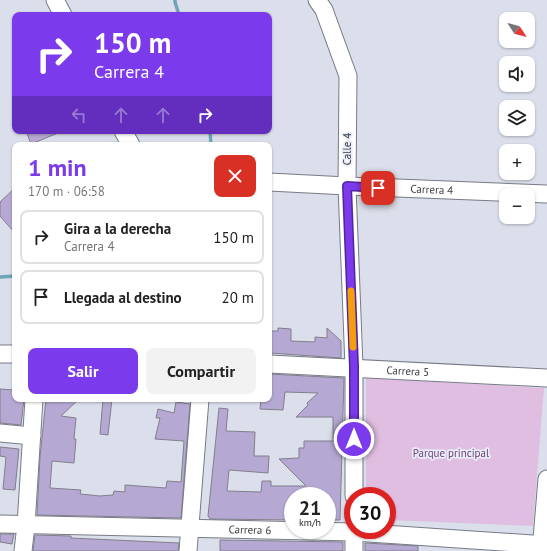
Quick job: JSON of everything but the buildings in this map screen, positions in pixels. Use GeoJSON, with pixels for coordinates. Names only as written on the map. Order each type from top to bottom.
{"type":"FeatureCollection","features":[{"type":"Feature","properties":{"kind":"street"},"geometry":{"type":"LineString","coordinates":[[55,0],[61,12]]}},
{"type":"Feature","properties":{"kind":"street","name":"Calle 4"},"geometry":{"type":"LineString","coordinates":[[317,0],[324,10],[348,76],[347,186],[354,367],[354,487]]}},
{"type":"Feature","properties":{"kind":"street","name":"Carrera 4"},"geometry":{"type":"LineString","coordinates":[[272,182],[547,194]]}},
{"type":"Feature","properties":{"kind":"street"},"geometry":{"type":"LineString","coordinates":[[0,354],[12,354]]}},
{"type":"Feature","properties":{"kind":"street","name":"Carrera 5"},"geometry":{"type":"LineString","coordinates":[[272,364],[354,367],[547,378]]}},
{"type":"Feature","properties":{"kind":"street"},"geometry":{"type":"LineString","coordinates":[[23,551],[34,402]]}},
{"type":"Feature","properties":{"kind":"street"},"geometry":{"type":"LineString","coordinates":[[188,551],[200,402]]}},
{"type":"Feature","properties":{"kind":"street"},"geometry":{"type":"LineString","coordinates":[[0,433],[32,436]]}},
{"type":"Feature","properties":{"kind":"street"},"geometry":{"type":"LineString","coordinates":[[543,547],[547,479]]}},
{"type":"Feature","properties":{"kind":"street","name":"Carrera 6"},"geometry":{"type":"LineString","coordinates":[[0,524],[344,531]]}},
{"type":"Feature","properties":{"kind":"street","name":"Carrera 6"},"geometry":{"type":"LineString","coordinates":[[396,535],[543,547]]}},
{"type":"Feature","properties":{"kind":"street"},"geometry":{"type":"LineString","coordinates":[[354,539],[354,551]]}},
{"type":"Feature","properties":{"kind":"green space","name":"Parque principal"},"geometry":{"type":"Polygon","coordinates":[[[366,378],[544,388],[533,526],[396,520],[396,487],[366,487],[366,378]]]}},
{"type":"Feature","properties":{"kind":"waterway"},"geometry":{"type":"LineString","coordinates":[[175,0],[178,12]]}},
{"type":"Feature","properties":{"kind":"waterway"},"geometry":{"type":"LineString","coordinates":[[210,134],[211,142]]}},
{"type":"Feature","properties":{"kind":"waterway"},"geometry":{"type":"LineString","coordinates":[[0,277],[12,276]]}},
{"type":"Feature","properties":{"kind":"slow traffic"},"geometry":{"type":"LineString","coordinates":[[351,291],[353,347]]}},
{"type":"Feature","properties":{"kind":"route"},"geometry":{"type":"LineString","coordinates":[[354,439],[354,367],[347,186],[378,188]]}}]}
